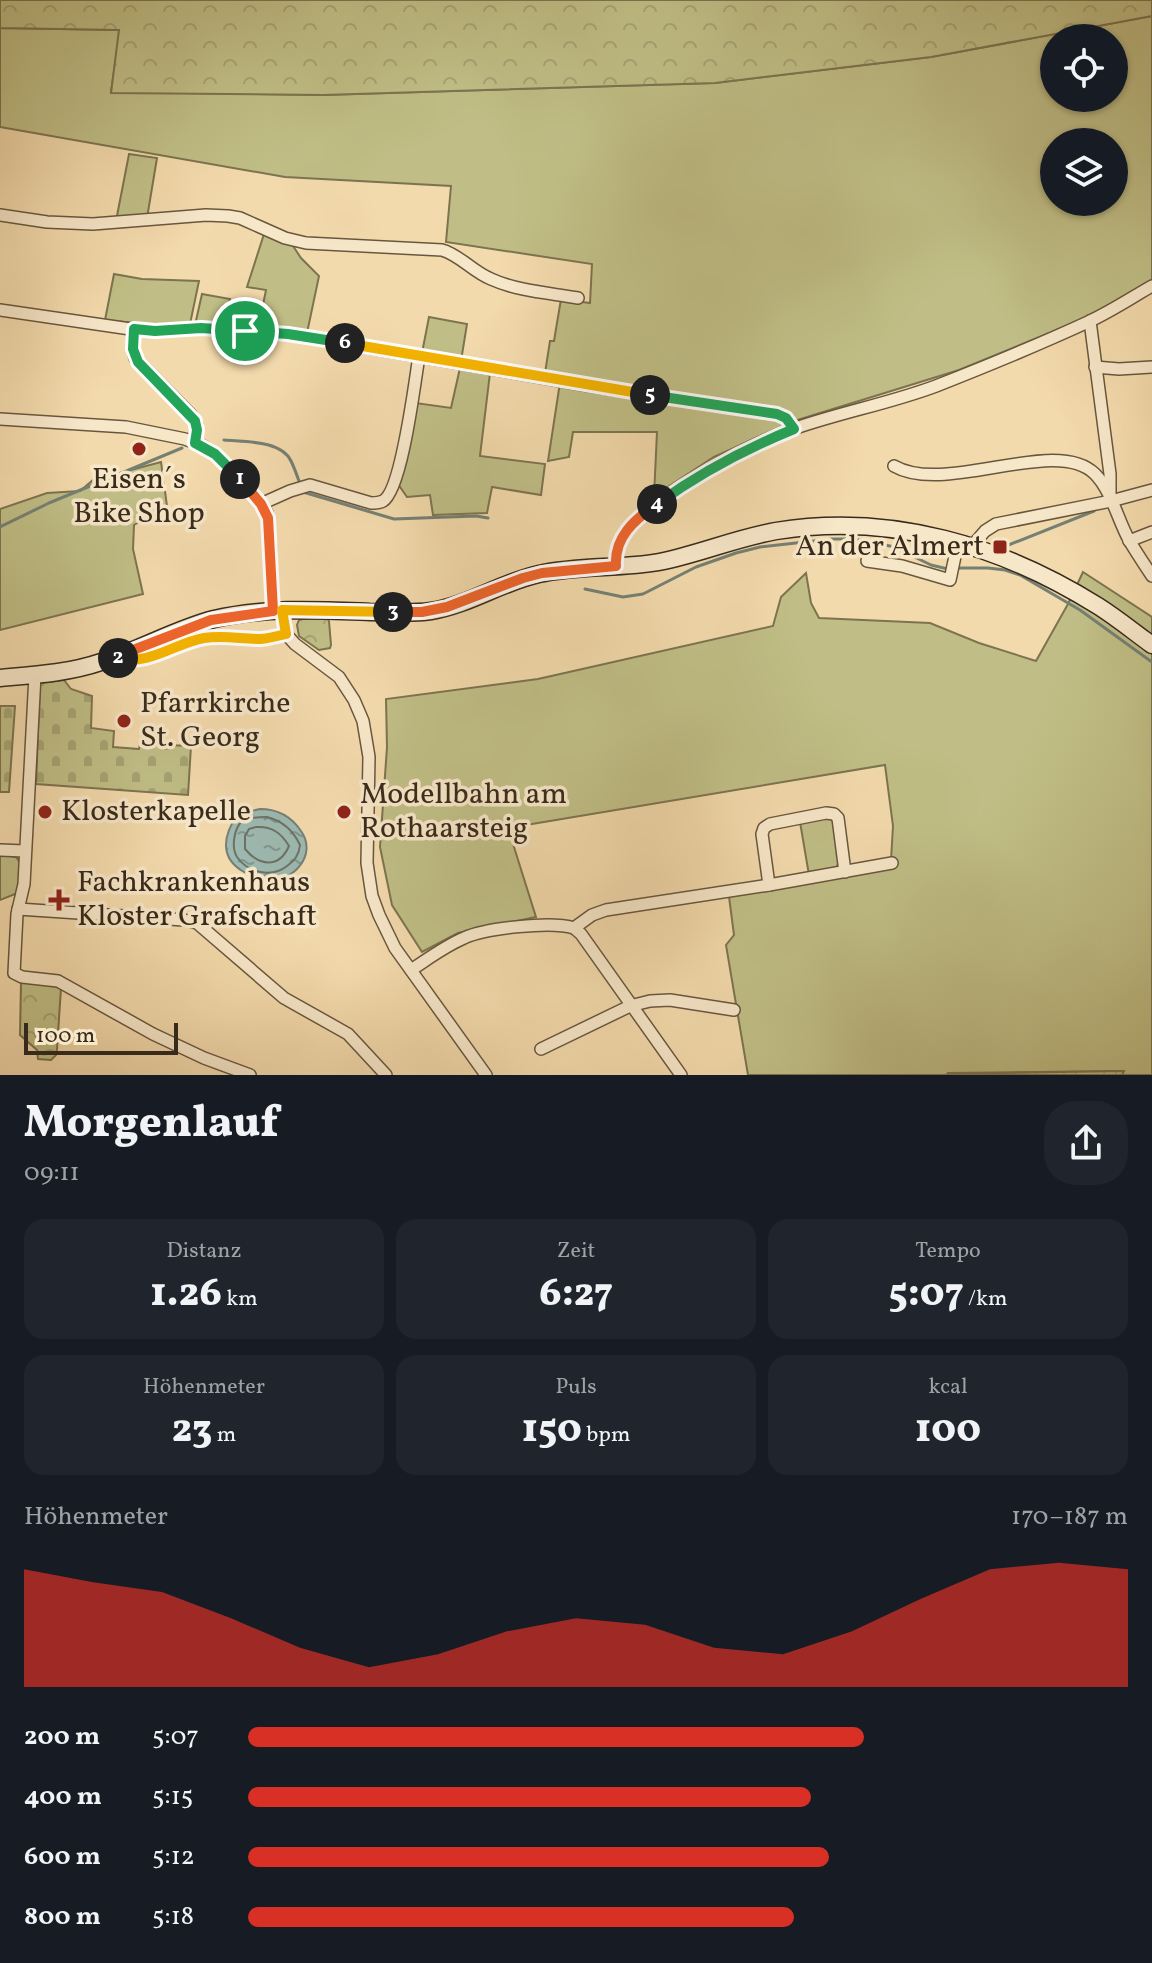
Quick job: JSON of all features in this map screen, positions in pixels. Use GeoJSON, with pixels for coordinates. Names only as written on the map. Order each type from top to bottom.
{"type":"FeatureCollection","features":[{"type":"Feature","properties":{"kind":"street"},"geometry":{"type":"LineString","coordinates":[[0,215],[93,224],[228,216],[306,243],[442,250],[496,281],[578,298]]}},
{"type":"Feature","properties":{"kind":"street"},"geometry":{"type":"LineString","coordinates":[[616,566],[617,551],[633,522],[715,465],[794,429],[931,388],[1090,321],[1152,286]]}},
{"type":"Feature","properties":{"kind":"street"},"geometry":{"type":"LineString","coordinates":[[0,310],[155,331],[201,328],[268,332],[343,342],[584,385],[777,414],[786,418],[794,429]]}},
{"type":"Feature","properties":{"kind":"street"},"geometry":{"type":"LineString","coordinates":[[1090,321],[1111,501]]}},
{"type":"Feature","properties":{"kind":"street"},"geometry":{"type":"LineString","coordinates":[[134,329],[135,358],[191,415],[197,425],[195,443]]}},
{"type":"Feature","properties":{"kind":"street"},"geometry":{"type":"LineString","coordinates":[[261,504],[302,487],[315,486],[371,503],[386,498],[403,451],[419,356]]}},
{"type":"Feature","properties":{"kind":"street"},"geometry":{"type":"LineString","coordinates":[[1095,367],[1152,367]]}},
{"type":"Feature","properties":{"kind":"street"},"geometry":{"type":"LineString","coordinates":[[0,419],[126,427],[176,436],[209,449],[222,459],[261,504],[267,513],[269,525],[277,610],[286,634],[339,677],[363,721],[369,757],[366,849],[375,905],[384,927],[411,970],[486,1075]]}},
{"type":"Feature","properties":{"kind":"street"},"geometry":{"type":"LineString","coordinates":[[894,466],[909,473],[932,475],[1040,462],[1078,463],[1099,478],[1129,541],[1152,576]]}},
{"type":"Feature","properties":{"kind":"street"},"geometry":{"type":"LineString","coordinates":[[867,561],[912,568],[950,580],[954,561],[965,544],[996,524],[1152,490]]}},
{"type":"Feature","properties":{"kind":"street"},"geometry":{"type":"LineString","coordinates":[[0,678],[88,666],[211,620],[277,610],[428,611],[461,603],[542,573],[658,562],[750,536],[803,528],[886,529],[931,535],[996,554],[1042,574],[1102,608],[1152,645]]}},
{"type":"Feature","properties":{"kind":"street"},"geometry":{"type":"LineString","coordinates":[[1129,541],[1152,532]]}},
{"type":"Feature","properties":{"kind":"street"},"geometry":{"type":"LineString","coordinates":[[115,657],[144,659],[206,638],[261,639],[286,634]]}},
{"type":"Feature","properties":{"kind":"street"},"geometry":{"type":"LineString","coordinates":[[35,675],[24,884],[18,909],[15,974],[58,981],[153,1034],[250,1075]]}},
{"type":"Feature","properties":{"kind":"street"},"geometry":{"type":"LineString","coordinates":[[769,885],[762,834],[764,828],[770,824],[826,813],[838,818],[845,872]]}},
{"type":"Feature","properties":{"kind":"street"},"geometry":{"type":"LineString","coordinates":[[0,850],[25,851]]}},
{"type":"Feature","properties":{"kind":"street"},"geometry":{"type":"LineString","coordinates":[[574,928],[592,915],[606,910],[892,863]]}},
{"type":"Feature","properties":{"kind":"street"},"geometry":{"type":"LineString","coordinates":[[18,909],[197,923],[284,998],[348,1034],[386,1075]]}},
{"type":"Feature","properties":{"kind":"street"},"geometry":{"type":"LineString","coordinates":[[411,970],[468,936],[544,925],[574,928],[681,1075]]}},
{"type":"Feature","properties":{"kind":"street"},"geometry":{"type":"LineString","coordinates":[[541,1049],[630,1006],[650,1001],[670,1000],[734,1010]]}},
{"type":"Feature","properties":{"kind":"green space"},"geometry":{"type":"Polygon","coordinates":[[[0,0],[1152,0],[1152,16],[1109,24],[1040,24],[1040,37],[931,57],[715,83],[323,95],[111,93],[119,30],[0,28],[0,0]]]}},
{"type":"Feature","properties":{"kind":"green space"},"geometry":{"type":"Polygon","coordinates":[[[1152,16],[1152,280],[1088,317],[959,370],[791,422],[714,457],[654,496],[657,432],[573,432],[569,457],[548,461],[561,376],[545,373],[550,341],[554,341],[561,299],[590,303],[592,264],[446,242],[451,186],[285,177],[0,127],[0,28],[120,30],[111,92],[323,95],[715,83],[931,57],[1040,37],[1040,112],[1128,112],[1128,24],[1109,24],[1152,16]]]}},
{"type":"Feature","properties":{"kind":"green space"},"geometry":{"type":"Polygon","coordinates":[[[129,154],[157,158],[147,218],[116,221],[129,154]]]}},
{"type":"Feature","properties":{"kind":"green space"},"geometry":{"type":"Polygon","coordinates":[[[264,234],[291,243],[319,276],[307,333],[258,329],[266,290],[247,287],[264,234]]]}},
{"type":"Feature","properties":{"kind":"green space"},"geometry":{"type":"Polygon","coordinates":[[[114,274],[142,279],[199,281],[190,324],[155,325],[105,320],[114,274]]]}},
{"type":"Feature","properties":{"kind":"green space"},"geometry":{"type":"Polygon","coordinates":[[[202,294],[230,299],[225,326],[195,325],[202,294]]]}},
{"type":"Feature","properties":{"kind":"green space"},"geometry":{"type":"Polygon","coordinates":[[[429,317],[467,324],[461,361],[422,353],[429,317]]]}},
{"type":"Feature","properties":{"kind":"green space"},"geometry":{"type":"Polygon","coordinates":[[[460,368],[490,373],[480,456],[545,464],[541,495],[492,487],[487,513],[433,515],[430,495],[407,497],[398,484],[416,403],[451,408],[460,368]]]}},
{"type":"Feature","properties":{"kind":"green space"},"geometry":{"type":"Polygon","coordinates":[[[161,462],[167,506],[134,525],[133,549],[143,594],[0,630],[0,509],[47,493],[80,491],[93,480],[161,462]]]}},
{"type":"Feature","properties":{"kind":"green space"},"geometry":{"type":"Polygon","coordinates":[[[1083,572],[1152,617],[1152,1075],[1122,1075],[1123,1071],[748,1075],[726,945],[734,935],[728,889],[809,875],[800,822],[827,817],[835,822],[839,861],[836,869],[891,860],[893,826],[885,765],[508,828],[536,917],[458,933],[422,952],[392,905],[380,847],[387,747],[386,699],[538,679],[773,626],[781,597],[806,573],[811,603],[819,618],[930,623],[1036,661],[1083,572]]]}},
{"type":"Feature","properties":{"kind":"green space"},"geometry":{"type":"Polygon","coordinates":[[[326,617],[331,645],[319,650],[299,636],[297,625],[299,620],[326,617]]]}},
{"type":"Feature","properties":{"kind":"green space"},"geometry":{"type":"Polygon","coordinates":[[[64,680],[71,689],[92,696],[91,728],[114,731],[113,747],[139,749],[140,744],[191,746],[188,795],[36,784],[40,683],[64,680]]]}},
{"type":"Feature","properties":{"kind":"green space"},"geometry":{"type":"Polygon","coordinates":[[[0,706],[15,706],[9,792],[0,792],[0,706]]]}},
{"type":"Feature","properties":{"kind":"green space"},"geometry":{"type":"Polygon","coordinates":[[[0,854],[16,857],[21,864],[19,895],[0,900],[0,854]]]}},
{"type":"Feature","properties":{"kind":"green space"},"geometry":{"type":"Polygon","coordinates":[[[21,983],[61,988],[57,1049],[51,1060],[38,1059],[37,1050],[20,1035],[21,983]]]}},
{"type":"Feature","properties":{"kind":"green space"},"geometry":{"type":"Polygon","coordinates":[[[1124,1071],[1122,1075],[947,1075],[947,1074],[1124,1071]]]}},
{"type":"Feature","properties":{"kind":"water"},"geometry":{"type":"Polygon","coordinates":[[[260,809],[273,810],[288,817],[305,840],[305,858],[294,872],[277,880],[264,881],[250,876],[230,860],[227,853],[229,830],[238,814],[260,809]]]}},
{"type":"Feature","properties":{"kind":"waterway"},"geometry":{"type":"LineString","coordinates":[[224,440],[261,443],[279,449],[291,461],[303,492],[394,519],[488,518]]}},
{"type":"Feature","properties":{"kind":"waterway"},"geometry":{"type":"LineString","coordinates":[[0,527],[49,503],[182,448]]}},
{"type":"Feature","properties":{"kind":"waterway"},"geometry":{"type":"LineString","coordinates":[[1006,546],[1094,511]]}},
{"type":"Feature","properties":{"kind":"waterway"},"geometry":{"type":"LineString","coordinates":[[585,589],[623,597],[643,594],[696,567],[736,553],[760,547],[832,539],[853,539],[894,547],[931,565],[948,569]]}},
{"type":"Feature","properties":{"kind":"waterway"},"geometry":{"type":"LineString","coordinates":[[955,568],[988,568],[1020,575],[1080,610],[1152,662]]}},
{"type":"Feature","properties":{"kind":"place","name":"Eisen´s Bike Shop"},"geometry":{"type":"Point","coordinates":[139,449]}},
{"type":"Feature","properties":{"kind":"place","name":"An der Almert"},"geometry":{"type":"Point","coordinates":[1000,547]}},
{"type":"Feature","properties":{"kind":"place","name":"Pfarrkirche St. Georg"},"geometry":{"type":"Point","coordinates":[124,721]}},
{"type":"Feature","properties":{"kind":"place","name":"Klosterkapelle"},"geometry":{"type":"Point","coordinates":[45,812]}},
{"type":"Feature","properties":{"kind":"place","name":"Modellbahn am Rothaarsteig"},"geometry":{"type":"Point","coordinates":[344,812]}},
{"type":"Feature","properties":{"kind":"place","name":"Fachkrankenhaus Kloster Grafschaft"},"geometry":{"type":"Point","coordinates":[59,900]}},
{"type":"Feature","properties":{"kind":"route"},"geometry":{"type":"LineString","coordinates":[[134,329],[245,331],[343,342],[584,385],[769,412],[786,418],[794,429],[715,465],[649,509],[625,532],[617,551],[616,566],[542,573],[461,603],[428,611],[282,610],[286,634],[261,639],[206,638],[144,659],[133,661],[115,657],[211,620],[273,611],[269,525],[264,509],[222,459],[195,443],[195,421],[138,362],[133,349],[134,329]]}}]}
